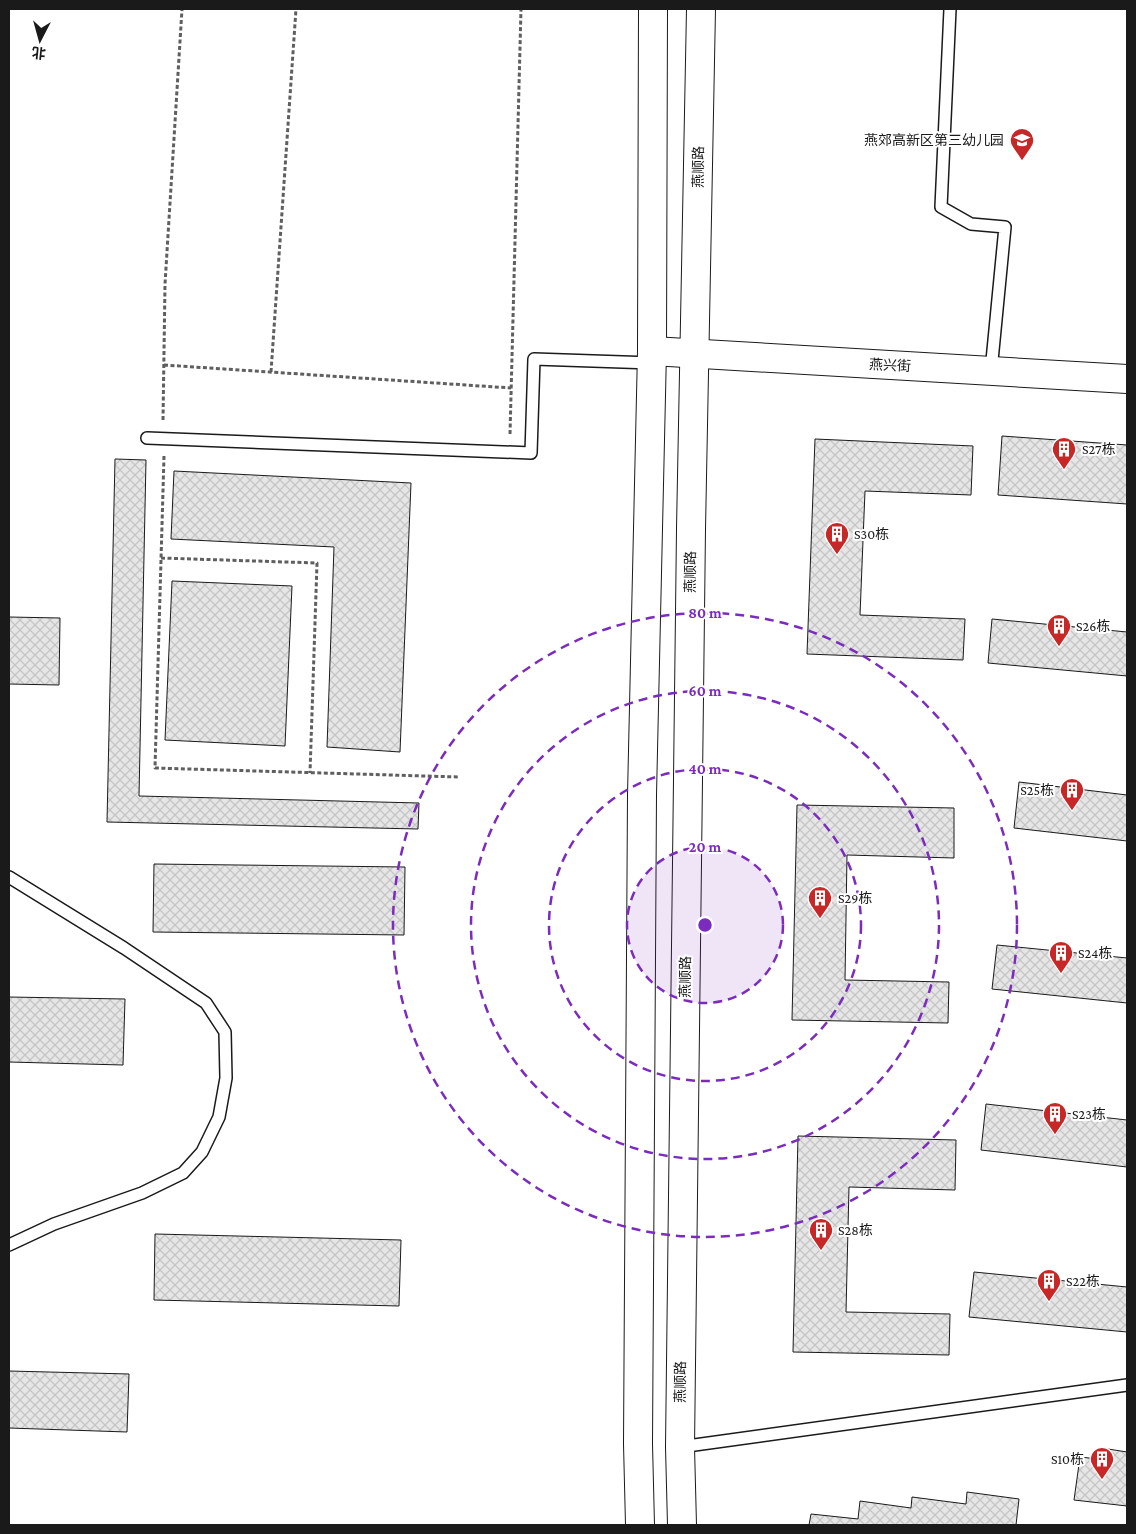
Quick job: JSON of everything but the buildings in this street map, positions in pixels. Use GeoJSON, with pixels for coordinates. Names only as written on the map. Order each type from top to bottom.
{"type":"FeatureCollection","features":[{"type":"Feature","properties":{"kind":"main road"},"geometry":{"type":"LineString","coordinates":[[640,1525],[638,1444],[642,795],[652,357],[653,9]]}},
{"type":"Feature","properties":{"kind":"main road","name":"燕顺路"},"geometry":{"type":"LineString","coordinates":[[682,1525],[680,1447],[701,9]]}},
{"type":"Feature","properties":{"kind":"main road","name":"燕兴街"},"geometry":{"type":"LineString","coordinates":[[652,357],[695,354],[1127,380]]}},
{"type":"Feature","properties":{"kind":"lane"},"geometry":{"type":"LineString","coordinates":[[950,9],[941,207],[971,224],[1005,227],[991,371]]}},
{"type":"Feature","properties":{"kind":"lane"},"geometry":{"type":"LineString","coordinates":[[147,438],[531,453],[534,358],[652,357]]}},
{"type":"Feature","properties":{"kind":"lane"},"geometry":{"type":"LineString","coordinates":[[9,877],[124,948],[206,1003],[225,1032],[226,1078],[219,1117],[202,1152],[183,1173],[142,1193],[54,1224],[9,1245]]}},
{"type":"Feature","properties":{"kind":"lane"},"geometry":{"type":"LineString","coordinates":[[680,1447],[1127,1385]]}},
{"type":"Feature","properties":{"kind":"path"},"geometry":{"type":"LineString","coordinates":[[182,9],[165,284],[164,439],[155,768],[458,777]]}},
{"type":"Feature","properties":{"kind":"path"},"geometry":{"type":"LineString","coordinates":[[271,372],[296,9]]}},
{"type":"Feature","properties":{"kind":"path"},"geometry":{"type":"LineString","coordinates":[[510,452],[521,9]]}},
{"type":"Feature","properties":{"kind":"path"},"geometry":{"type":"LineString","coordinates":[[164,365],[511,388]]}},
{"type":"Feature","properties":{"kind":"path"},"geometry":{"type":"LineString","coordinates":[[161,558],[317,563],[310,772]]}},
{"type":"Feature","properties":{"kind":"place","name":"燕郊高新区第三幼儿园"},"geometry":{"type":"Point","coordinates":[1022,161]}},
{"type":"Feature","properties":{"kind":"place","name":"S27栋"},"geometry":{"type":"Point","coordinates":[1064,470]}},
{"type":"Feature","properties":{"kind":"place","name":"S30栋"},"geometry":{"type":"Point","coordinates":[837,555]}},
{"type":"Feature","properties":{"kind":"place","name":"S26栋"},"geometry":{"type":"Point","coordinates":[1059,647]}},
{"type":"Feature","properties":{"kind":"place","name":"S25栋"},"geometry":{"type":"Point","coordinates":[1072,811]}},
{"type":"Feature","properties":{"kind":"place","name":"S29栋"},"geometry":{"type":"Point","coordinates":[820,919]}},
{"type":"Feature","properties":{"kind":"place","name":"S24栋"},"geometry":{"type":"Point","coordinates":[1061,974]}},
{"type":"Feature","properties":{"kind":"place","name":"S23栋"},"geometry":{"type":"Point","coordinates":[1055,1135]}},
{"type":"Feature","properties":{"kind":"place","name":"S28栋"},"geometry":{"type":"Point","coordinates":[821,1251]}},
{"type":"Feature","properties":{"kind":"place","name":"S22栋"},"geometry":{"type":"Point","coordinates":[1049,1302]}},
{"type":"Feature","properties":{"kind":"place","name":"S10栋"},"geometry":{"type":"Point","coordinates":[1102,1480]}}]}
